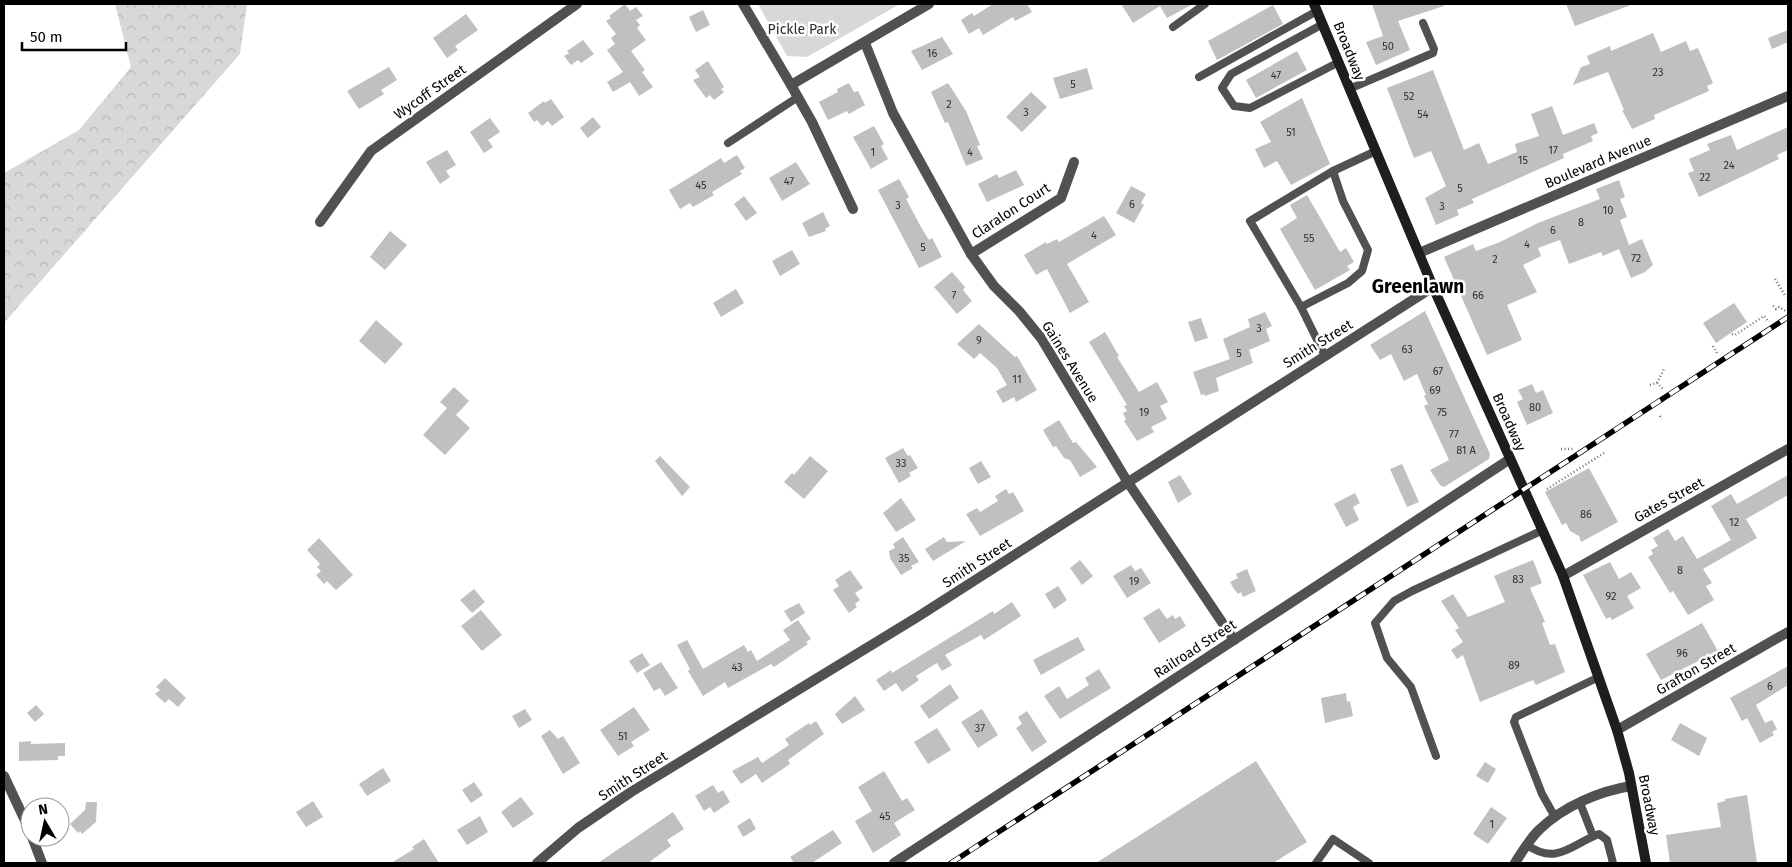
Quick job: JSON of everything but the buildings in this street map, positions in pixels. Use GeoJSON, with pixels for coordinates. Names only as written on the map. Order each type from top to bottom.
{"type":"FeatureCollection","features":[{"type":"Feature","properties":{"kind":"main road","name":"Broadway"},"geometry":{"type":"LineString","coordinates":[[1316,7],[1433,287],[1562,576],[1617,730],[1631,786],[1646,863]]}},
{"type":"Feature","properties":{"kind":"street","name":"Wycoff Street"},"geometry":{"type":"LineString","coordinates":[[320,222],[371,151],[578,4]]}},
{"type":"Feature","properties":{"kind":"street"},"geometry":{"type":"LineString","coordinates":[[743,4],[812,122],[852,209]]}},
{"type":"Feature","properties":{"kind":"street"},"geometry":{"type":"LineString","coordinates":[[792,86],[929,4]]}},
{"type":"Feature","properties":{"kind":"street","name":"Gaines Avenue"},"geometry":{"type":"LineString","coordinates":[[865,43],[894,113],[971,254],[994,286],[1019,311],[1041,338],[1127,481],[1234,640]]}},
{"type":"Feature","properties":{"kind":"street","name":"Boulevard Avenue"},"geometry":{"type":"LineString","coordinates":[[1419,253],[1788,96]]}},
{"type":"Feature","properties":{"kind":"street","name":"Claralon Court"},"geometry":{"type":"LineString","coordinates":[[971,254],[1061,198],[1074,162]]}},
{"type":"Feature","properties":{"kind":"street","name":"Smith Street"},"geometry":{"type":"LineString","coordinates":[[540,863],[578,828],[631,792],[919,616],[1127,481],[1433,287]]}},
{"type":"Feature","properties":{"kind":"street","name":"Gates Street"},"geometry":{"type":"LineString","coordinates":[[1562,576],[1788,449]]}},
{"type":"Feature","properties":{"kind":"street","name":"Railroad Street"},"geometry":{"type":"LineString","coordinates":[[894,863],[1510,459]]}},
{"type":"Feature","properties":{"kind":"street","name":"Grafton Street"},"geometry":{"type":"LineString","coordinates":[[1617,730],[1788,632]]}},
{"type":"Feature","properties":{"kind":"street"},"geometry":{"type":"LineString","coordinates":[[4,776],[20,810]]}},
{"type":"Feature","properties":{"kind":"street"},"geometry":{"type":"LineString","coordinates":[[1514,863],[1540,829],[1554,817],[1580,802],[1631,786]]}},
{"type":"Feature","properties":{"kind":"street"},"geometry":{"type":"LineString","coordinates":[[36,847],[42,863]]}},
{"type":"Feature","properties":{"kind":"lane"},"geometry":{"type":"LineString","coordinates":[[1173,27],[1205,4]]}},
{"type":"Feature","properties":{"kind":"lane"},"geometry":{"type":"LineString","coordinates":[[1200,77],[1316,7]]}},
{"type":"Feature","properties":{"kind":"lane"},"geometry":{"type":"LineString","coordinates":[[1350,89],[1433,53],[1434,49],[1423,22]]}},
{"type":"Feature","properties":{"kind":"lane"},"geometry":{"type":"LineString","coordinates":[[1323,24],[1231,74],[1222,88],[1234,106],[1250,108],[1338,62]]}},
{"type":"Feature","properties":{"kind":"lane"},"geometry":{"type":"LineString","coordinates":[[728,143],[798,97]]}},
{"type":"Feature","properties":{"kind":"lane"},"geometry":{"type":"LineString","coordinates":[[1325,356],[1301,306],[1250,221],[1333,171],[1376,151]]}},
{"type":"Feature","properties":{"kind":"lane"},"geometry":{"type":"LineString","coordinates":[[1301,306],[1348,283],[1362,271],[1368,250],[1343,201],[1333,171]]}},
{"type":"Feature","properties":{"kind":"lane"},"geometry":{"type":"LineString","coordinates":[[1436,756],[1411,687],[1387,658],[1374,623],[1394,601],[1543,530]]}},
{"type":"Feature","properties":{"kind":"lane"},"geometry":{"type":"LineString","coordinates":[[1554,817],[1535,776],[1514,722],[1516,717],[1599,677]]}},
{"type":"Feature","properties":{"kind":"lane"},"geometry":{"type":"LineString","coordinates":[[1580,802],[1593,836]]}},
{"type":"Feature","properties":{"kind":"lane"},"geometry":{"type":"LineString","coordinates":[[1527,845],[1544,854],[1565,851],[1599,834],[1606,837],[1613,863]]}},
{"type":"Feature","properties":{"kind":"lane"},"geometry":{"type":"LineString","coordinates":[[1316,863],[1333,838],[1370,863]]}},
{"type":"Feature","properties":{"kind":"lane"},"geometry":{"type":"LineString","coordinates":[[1544,854],[1544,863]]}},
{"type":"Feature","properties":{"kind":"path"},"geometry":{"type":"LineString","coordinates":[[1775,279],[1786,297]]}},
{"type":"Feature","properties":{"kind":"path"},"geometry":{"type":"LineString","coordinates":[[1772,306],[1776,309],[1779,306],[1786,311]]}},
{"type":"Feature","properties":{"kind":"path"},"geometry":{"type":"LineString","coordinates":[[1732,334],[1764,316],[1768,322]]}},
{"type":"Feature","properties":{"kind":"path"},"geometry":{"type":"LineString","coordinates":[[1713,346],[1718,355]]}},
{"type":"Feature","properties":{"kind":"path"},"geometry":{"type":"LineString","coordinates":[[1650,385],[1657,383],[1664,369]]}},
{"type":"Feature","properties":{"kind":"path"},"geometry":{"type":"LineString","coordinates":[[1657,383],[1664,390]]}},
{"type":"Feature","properties":{"kind":"path"},"geometry":{"type":"LineString","coordinates":[[1561,449],[1574,449]]}},
{"type":"Feature","properties":{"kind":"path"},"geometry":{"type":"LineString","coordinates":[[1547,489],[1604,453]]}},
{"type":"Feature","properties":{"kind":"green space"},"geometry":{"type":"Polygon","coordinates":[[[115,4],[247,4],[240,54],[4,323],[4,173],[79,130],[131,67],[115,4]]]}},
{"type":"Feature","properties":{"kind":"green space","name":"Pickle Park"},"geometry":{"type":"Polygon","coordinates":[[[758,4],[900,4],[807,57],[787,56],[758,4]]]}},
{"type":"Feature","properties":{"kind":"railway"},"geometry":{"type":"LineString","coordinates":[[951,863],[1788,317]]}},
{"type":"Feature","properties":{"kind":"district","name":"Greenlawn"},"geometry":{"type":"Point","coordinates":[1418,286]}}]}
